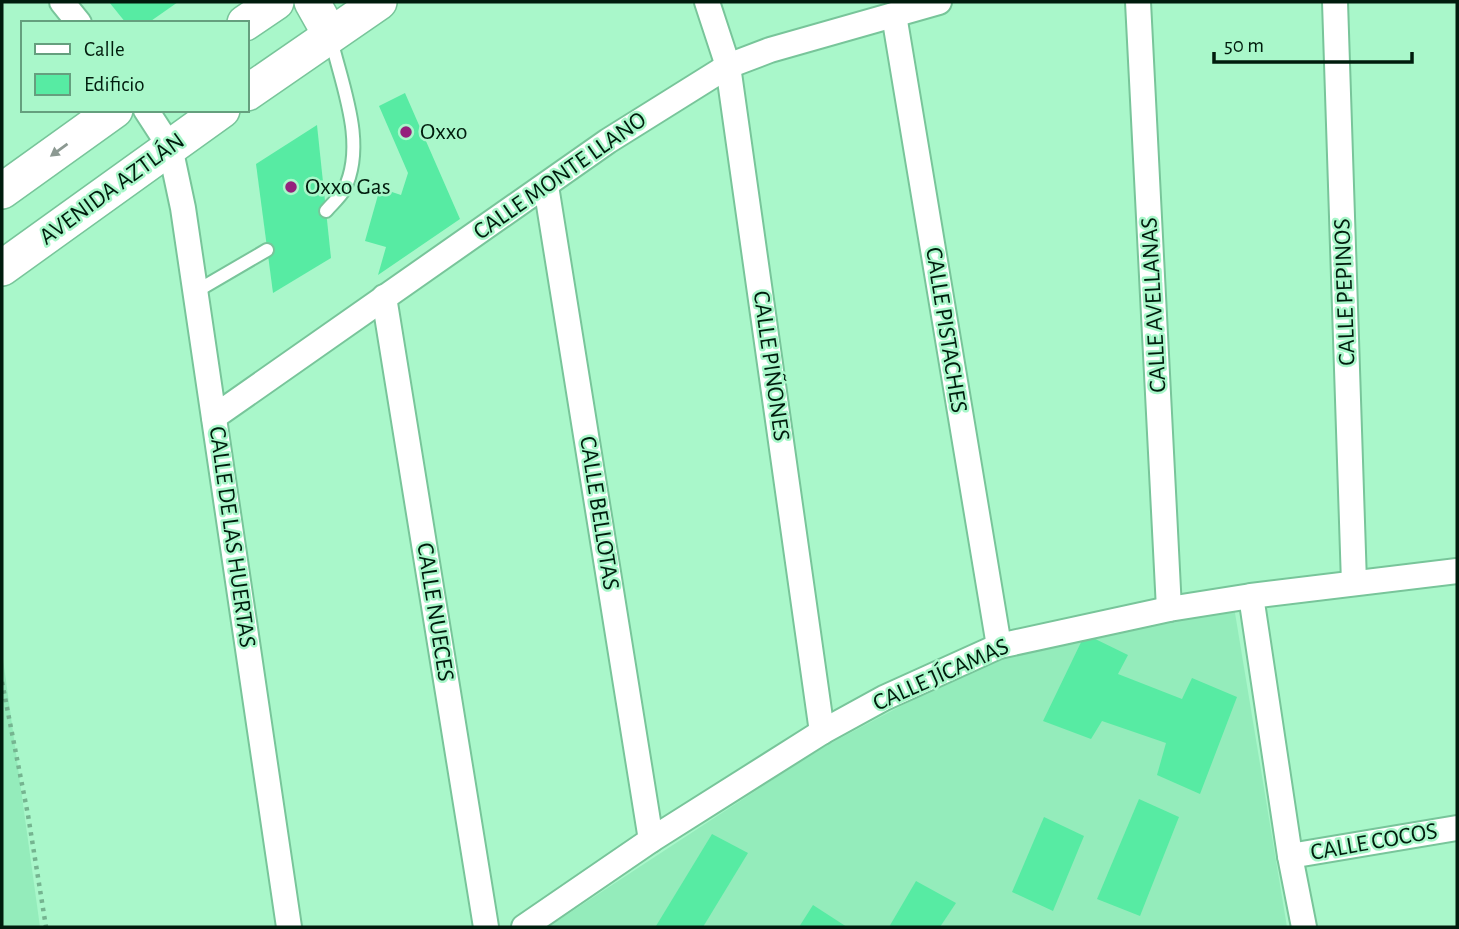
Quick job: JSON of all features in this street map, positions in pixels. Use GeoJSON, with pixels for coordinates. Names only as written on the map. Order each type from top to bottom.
{"type":"FeatureCollection","features":[{"type":"Feature","properties":{"kind":"main road"},"geometry":{"type":"LineString","coordinates":[[247,21],[276,2]]}},
{"type":"Feature","properties":{"kind":"main road"},"geometry":{"type":"LineString","coordinates":[[312,2],[330,34]]}},
{"type":"Feature","properties":{"kind":"main road"},"geometry":{"type":"LineString","coordinates":[[248,92],[379,2]]}},
{"type":"Feature","properties":{"kind":"main road"},"geometry":{"type":"LineString","coordinates":[[2,191],[112,112]]}},
{"type":"Feature","properties":{"kind":"main road","name":"AVENIDA AZTLÁN"},"geometry":{"type":"LineString","coordinates":[[2,268],[219,112]]}},
{"type":"Feature","properties":{"kind":"street"},"geometry":{"type":"LineString","coordinates":[[62,2],[77,21]]}},
{"type":"Feature","properties":{"kind":"street","name":"CALLE PIÑONES"},"geometry":{"type":"LineString","coordinates":[[707,2],[728,66],[822,732]]}},
{"type":"Feature","properties":{"kind":"street","name":"CALLE MONTE LLANO"},"geometry":{"type":"LineString","coordinates":[[214,417],[608,141],[728,66],[771,50],[939,2]]}},
{"type":"Feature","properties":{"kind":"street","name":"CALLE AVELLANAS"},"geometry":{"type":"LineString","coordinates":[[1138,2],[1169,609]]}},
{"type":"Feature","properties":{"kind":"street","name":"CALLE PEPINOS"},"geometry":{"type":"LineString","coordinates":[[1335,2],[1354,583]]}},
{"type":"Feature","properties":{"kind":"street","name":"CALLE PISTACHES"},"geometry":{"type":"LineString","coordinates":[[894,15],[999,646]]}},
{"type":"Feature","properties":{"kind":"street"},"geometry":{"type":"LineString","coordinates":[[147,112],[170,147]]}},
{"type":"Feature","properties":{"kind":"street","name":"CALLE DE LAS HUERTAS"},"geometry":{"type":"LineString","coordinates":[[170,147],[183,208],[289,927]]}},
{"type":"Feature","properties":{"kind":"street","name":"CALLE BELLOTAS"},"geometry":{"type":"LineString","coordinates":[[546,186],[652,839]]}},
{"type":"Feature","properties":{"kind":"street","name":"CALLE NUECES"},"geometry":{"type":"LineString","coordinates":[[384,297],[485,927]]}},
{"type":"Feature","properties":{"kind":"street","name":"CALLE JÍCAMAS"},"geometry":{"type":"LineString","coordinates":[[524,927],[652,839],[822,732],[894,693],[999,646],[1169,609],[1251,596],[1457,571]]}},
{"type":"Feature","properties":{"kind":"street"},"geometry":{"type":"LineString","coordinates":[[1251,596],[1290,856],[1304,927]]}},
{"type":"Feature","properties":{"kind":"street","name":"CALLE COCOS"},"geometry":{"type":"LineString","coordinates":[[1290,856],[1457,828]]}},
{"type":"Feature","properties":{"kind":"lane"},"geometry":{"type":"LineString","coordinates":[[326,211],[343,192],[351,172],[354,133],[330,34]]}},
{"type":"Feature","properties":{"kind":"lane"},"geometry":{"type":"LineString","coordinates":[[195,292],[267,250]]}},
{"type":"Feature","properties":{"kind":"path"},"geometry":{"type":"LineString","coordinates":[[2,682],[46,927]]}},
{"type":"Feature","properties":{"kind":"shaded area"},"geometry":{"type":"Polygon","coordinates":[[[1233,601],[1287,927],[548,927],[816,751],[1001,653],[1233,601]]]}},
{"type":"Feature","properties":{"kind":"shaded area"},"geometry":{"type":"Polygon","coordinates":[[[2,652],[40,927],[2,927],[2,652]]]}},
{"type":"Feature","properties":{"kind":"building"},"geometry":{"type":"Polygon","coordinates":[[[109,2],[178,2],[151,21],[124,21],[109,2]]]}},
{"type":"Feature","properties":{"kind":"building"},"geometry":{"type":"Polygon","coordinates":[[[405,93],[460,219],[378,275],[386,247],[365,241],[380,188],[401,195],[408,173],[379,106],[405,93]]]}},
{"type":"Feature","properties":{"kind":"building","name":"Oxxo Gas"},"geometry":{"type":"Polygon","coordinates":[[[317,125],[331,258],[273,293],[256,164],[317,125]]]}},
{"type":"Feature","properties":{"kind":"building"},"geometry":{"type":"Polygon","coordinates":[[[1085,634],[1128,655],[1118,674],[1182,699],[1192,678],[1237,697],[1200,794],[1157,775],[1166,743],[1102,721],[1091,739],[1043,721],[1085,634]]]}},
{"type":"Feature","properties":{"kind":"building"},"geometry":{"type":"Polygon","coordinates":[[[1139,799],[1179,817],[1140,916],[1097,899],[1139,799]]]}},
{"type":"Feature","properties":{"kind":"building"},"geometry":{"type":"Polygon","coordinates":[[[1044,817],[1084,836],[1053,911],[1012,892],[1044,817]]]}},
{"type":"Feature","properties":{"kind":"building"},"geometry":{"type":"Polygon","coordinates":[[[712,834],[748,853],[703,927],[656,926],[712,834]]]}},
{"type":"Feature","properties":{"kind":"building"},"geometry":{"type":"Polygon","coordinates":[[[916,881],[956,903],[940,927],[889,927],[916,881]]]}},
{"type":"Feature","properties":{"kind":"building"},"geometry":{"type":"Polygon","coordinates":[[[813,905],[847,927],[799,927],[813,905]]]}},
{"type":"Feature","properties":{"kind":"place","name":"Oxxo"},"geometry":{"type":"Point","coordinates":[406,132]}},
{"type":"Feature","properties":{"kind":"place","name":"Oxxo Gas"},"geometry":{"type":"Point","coordinates":[291,187]}}]}
